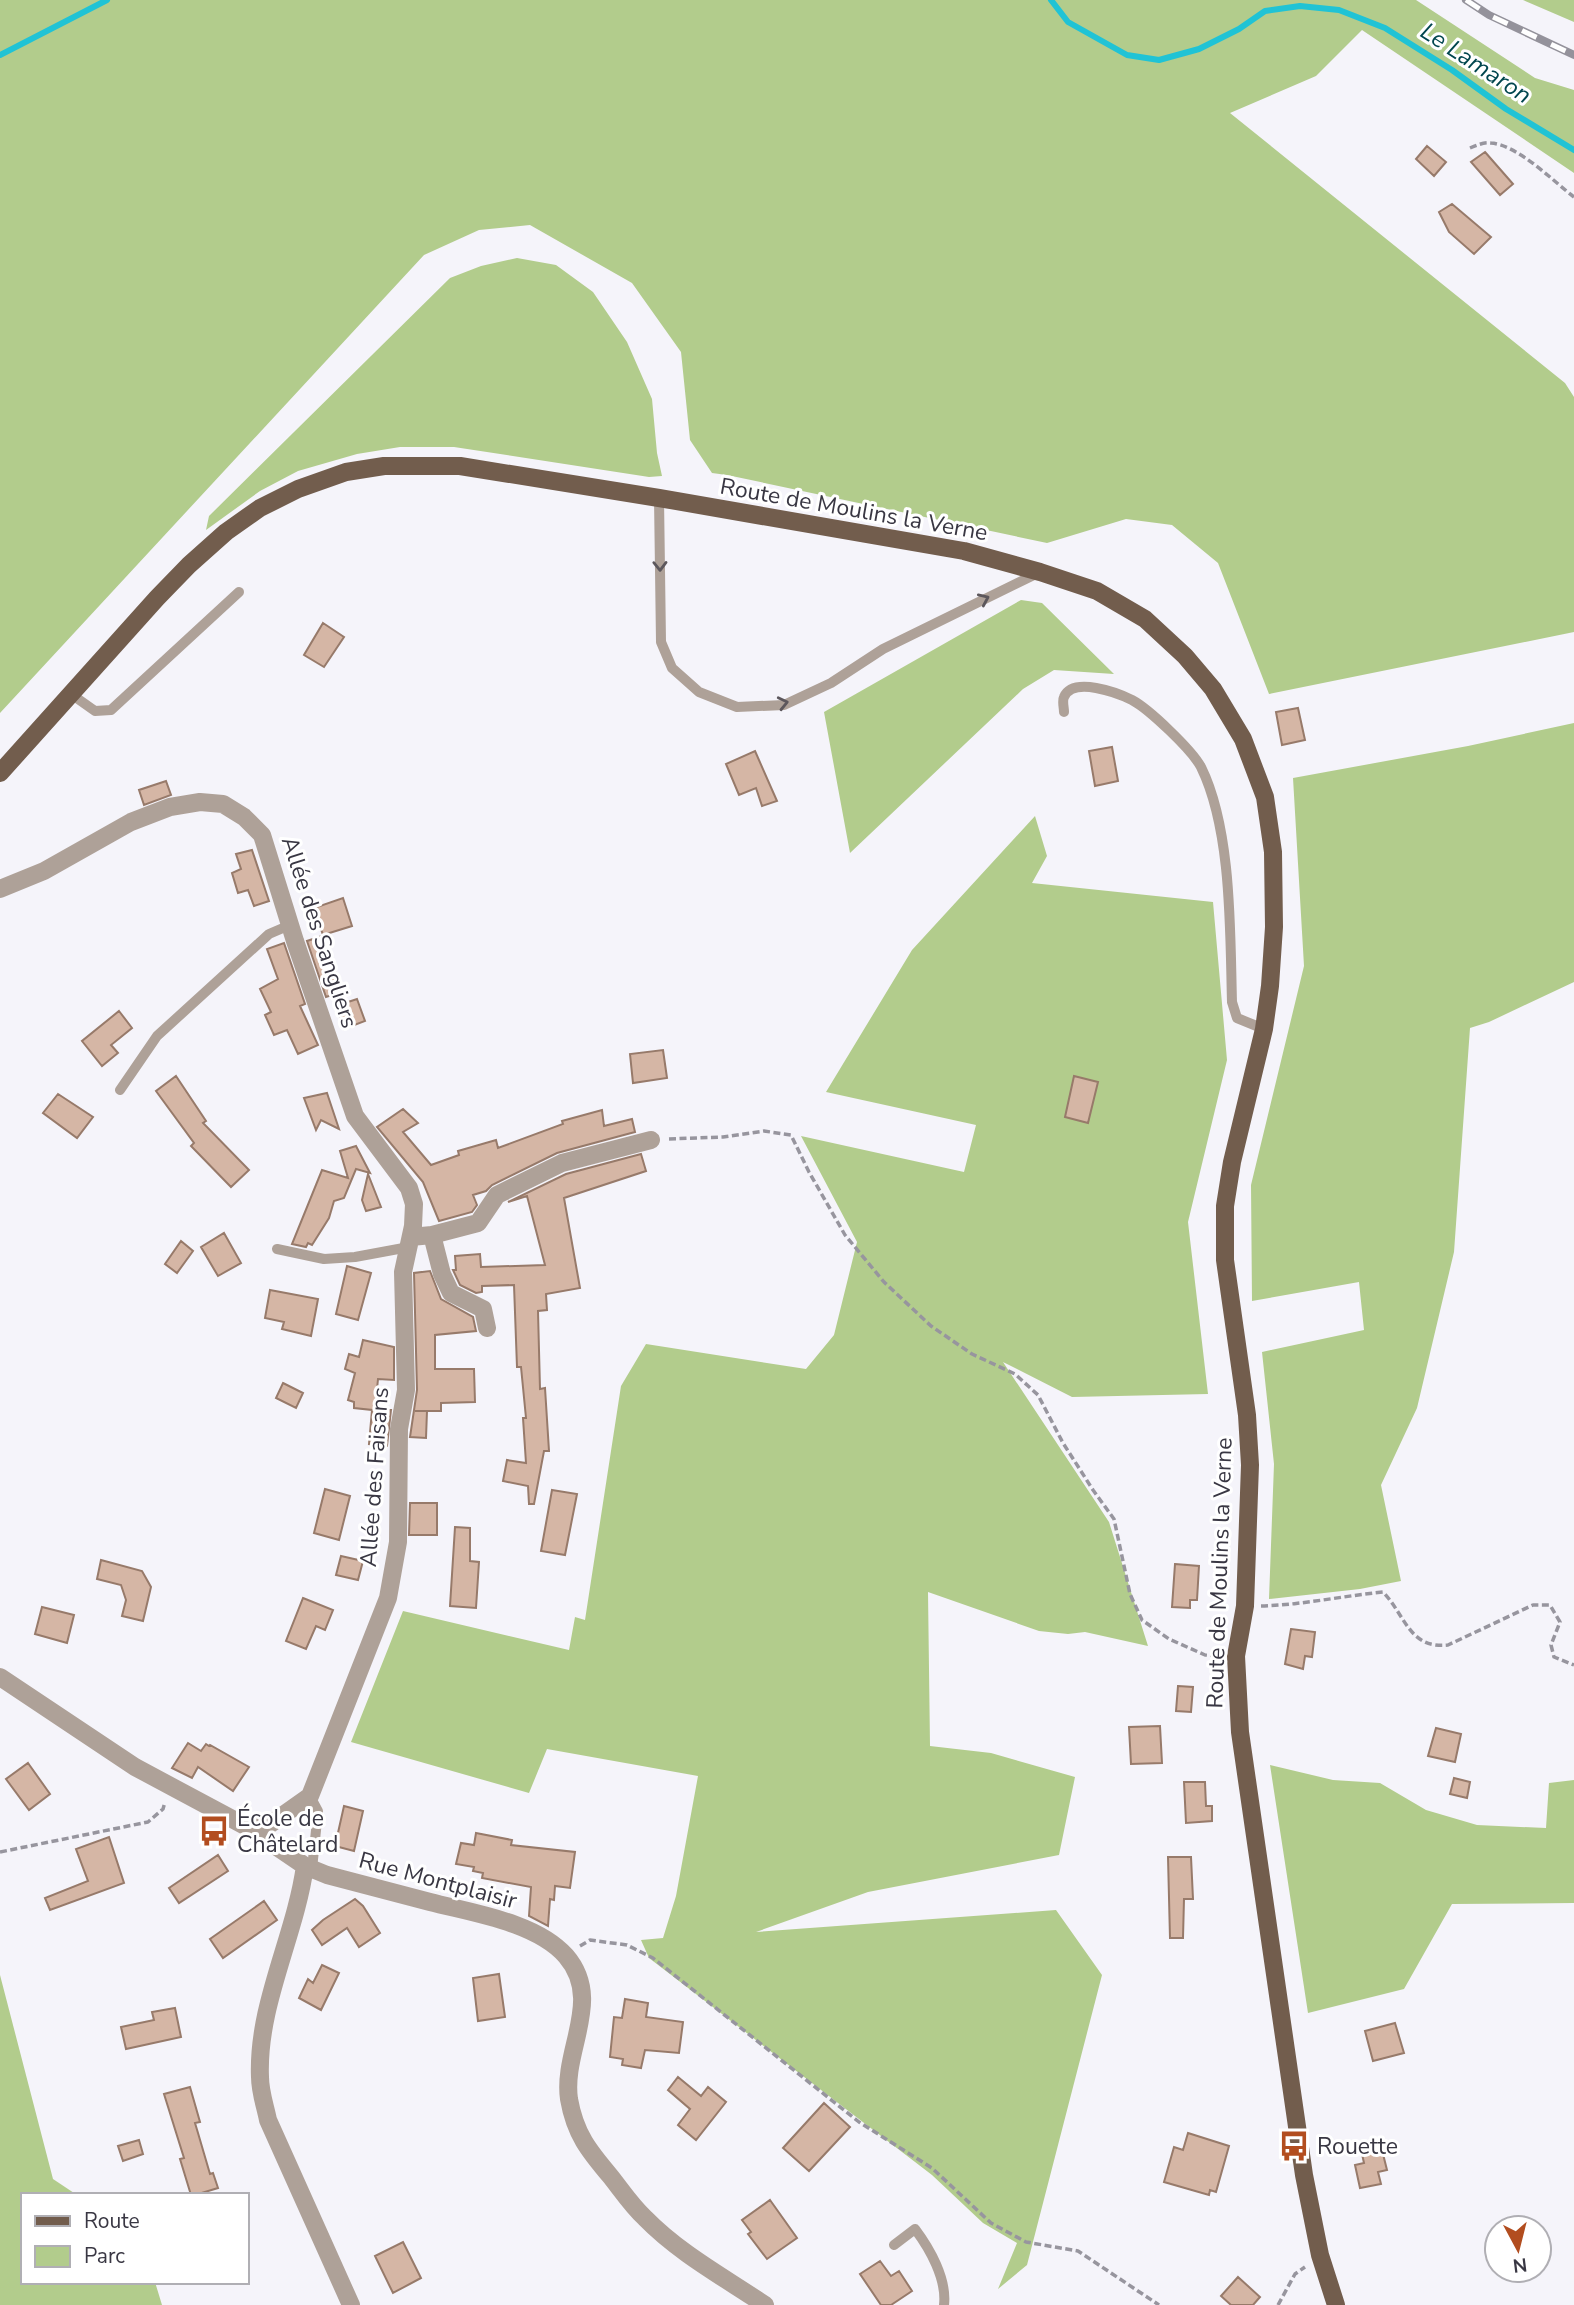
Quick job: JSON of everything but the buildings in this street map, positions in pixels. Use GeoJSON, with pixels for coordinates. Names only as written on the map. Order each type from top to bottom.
{"type":"FeatureCollection","features":[{"type":"Feature","properties":{"kind":"main road","name":"Route de Moulins la Verne"},"geometry":{"type":"LineString","coordinates":[[0,773],[157,598],[206,549],[260,509],[298,489],[321,480],[384,466],[460,466],[964,551],[1097,591],[1145,619],[1185,656],[1213,689],[1243,739],[1265,797],[1273,852],[1274,926],[1270,986],[1264,1030],[1252,1073],[1225,1206],[1224,1259],[1247,1415],[1250,1465],[1245,1606],[1236,1657],[1240,1732],[1304,2175],[1321,2255],[1336,2305]]}},
{"type":"Feature","properties":{"kind":"street","name":"Allée des Sangliers"},"geometry":{"type":"LineString","coordinates":[[0,889],[44,871],[131,822],[170,807],[200,802],[223,804],[244,817],[262,835],[355,1116],[409,1188],[414,1204],[410,1242],[403,1272]]}},
{"type":"Feature","properties":{"kind":"street"},"geometry":{"type":"LineString","coordinates":[[410,1242],[478,1223],[497,1195],[562,1163],[651,1140]]}},
{"type":"Feature","properties":{"kind":"street"},"geometry":{"type":"LineString","coordinates":[[432,1235],[450,1293],[482,1309],[487,1328]]}},
{"type":"Feature","properties":{"kind":"street","name":"Allée des Faisans"},"geometry":{"type":"LineString","coordinates":[[310,1796],[388,1598],[396,1552],[399,1429],[406,1390],[403,1272]]}},
{"type":"Feature","properties":{"kind":"street","name":"Rue Montplaisir"},"geometry":{"type":"LineString","coordinates":[[0,1677],[135,1767],[249,1828],[309,1868],[508,1922],[541,1937],[565,1955],[576,1970],[583,1991],[583,2010],[570,2071],[569,2097],[575,2125],[583,2144],[644,2218],[677,2245],[765,2305]]}},
{"type":"Feature","properties":{"kind":"street"},"geometry":{"type":"LineString","coordinates":[[249,1828],[269,1825],[310,1796]]}},
{"type":"Feature","properties":{"kind":"street"},"geometry":{"type":"LineString","coordinates":[[309,1868],[263,2025],[261,2092],[268,2120],[351,2305]]}},
{"type":"Feature","properties":{"kind":"lane"},"geometry":{"type":"LineString","coordinates":[[659,498],[661,642],[672,668],[699,692],[737,707],[784,705],[831,683],[883,649],[1040,572]]}},
{"type":"Feature","properties":{"kind":"lane"},"geometry":{"type":"LineString","coordinates":[[71,694],[95,710],[111,710],[239,592]]}},
{"type":"Feature","properties":{"kind":"lane"},"geometry":{"type":"LineString","coordinates":[[1064,712],[1063,698],[1068,691],[1080,686],[1097,687],[1134,701],[1166,727],[1199,763],[1211,788],[1219,820],[1229,903],[1232,1002],[1237,1018],[1264,1030]]}},
{"type":"Feature","properties":{"kind":"lane"},"geometry":{"type":"LineString","coordinates":[[120,1090],[157,1036],[269,934],[290,926]]}},
{"type":"Feature","properties":{"kind":"lane"},"geometry":{"type":"LineString","coordinates":[[277,1249],[324,1259],[355,1257],[410,1242]]}},
{"type":"Feature","properties":{"kind":"lane"},"geometry":{"type":"LineString","coordinates":[[309,1868],[318,1811],[310,1796]]}},
{"type":"Feature","properties":{"kind":"lane"},"geometry":{"type":"LineString","coordinates":[[894,2245],[915,2229],[927,2244],[937,2266],[944,2305]]}},
{"type":"Feature","properties":{"kind":"path"},"geometry":{"type":"LineString","coordinates":[[1470,148],[1482,143],[1493,143],[1511,149],[1574,198]]}},
{"type":"Feature","properties":{"kind":"path"},"geometry":{"type":"LineString","coordinates":[[651,1140],[723,1137],[764,1131],[791,1135],[845,1235],[884,1282],[931,1326],[972,1354],[1016,1374],[1038,1395],[1085,1479],[1114,1519],[1130,1594],[1142,1620],[1169,1639],[1205,1655],[1236,1657]]}},
{"type":"Feature","properties":{"kind":"path"},"geometry":{"type":"LineString","coordinates":[[1245,1606],[1298,1605],[1383,1592],[1395,1605],[1416,1639],[1434,1647],[1448,1645],[1533,1605],[1550,1605],[1560,1622],[1551,1645],[1554,1657],[1574,1665]]}},
{"type":"Feature","properties":{"kind":"path"},"geometry":{"type":"LineString","coordinates":[[0,1852],[148,1822],[163,1809],[170,1786]]}},
{"type":"Feature","properties":{"kind":"path"},"geometry":{"type":"LineString","coordinates":[[565,1955],[590,1940],[627,1945],[653,1958],[859,2122],[932,2168],[991,2223],[1026,2242],[1078,2251],[1159,2305]]}},
{"type":"Feature","properties":{"kind":"path"},"geometry":{"type":"LineString","coordinates":[[1279,2305],[1295,2274],[1321,2255]]}},
{"type":"Feature","properties":{"kind":"green space"},"geometry":{"type":"Polygon","coordinates":[[[0,0],[1416,0],[1535,78],[1574,90],[1574,173],[1362,30],[1316,76],[1230,113],[1565,383],[1574,397],[1574,632],[1269,694],[1218,563],[1172,525],[1126,519],[1047,543],[712,473],[690,440],[681,352],[632,283],[530,225],[479,230],[424,255],[0,713],[0,0]]]}},
{"type":"Feature","properties":{"kind":"green space"},"geometry":{"type":"Polygon","coordinates":[[[1523,0],[1574,0],[1574,22],[1523,0]]]}},
{"type":"Feature","properties":{"kind":"green space"},"geometry":{"type":"Polygon","coordinates":[[[517,258],[556,265],[593,292],[627,342],[652,399],[662,476],[649,477],[454,447],[400,447],[357,454],[298,471],[260,491],[206,530],[209,516],[450,278],[481,266],[517,258]]]}},
{"type":"Feature","properties":{"kind":"green space"},"geometry":{"type":"Polygon","coordinates":[[[1021,600],[1042,603],[1114,674],[1054,670],[1023,689],[850,853],[824,712],[1021,600]]]}},
{"type":"Feature","properties":{"kind":"green space"},"geometry":{"type":"Polygon","coordinates":[[[1574,723],[1574,982],[1489,1022],[1470,1028],[1454,1252],[1417,1408],[1381,1485],[1401,1581],[1360,1589],[1269,1599],[1274,1464],[1262,1352],[1364,1330],[1359,1282],[1252,1301],[1251,1185],[1304,966],[1293,778],[1468,746],[1574,723]]]}},
{"type":"Feature","properties":{"kind":"green space"},"geometry":{"type":"Polygon","coordinates":[[[1035,816],[1047,856],[1032,883],[1213,902],[1227,1060],[1188,1222],[1208,1394],[1072,1397],[1003,1362],[1109,1522],[1148,1646],[1085,1632],[1068,1634],[1039,1631],[928,1592],[930,1746],[991,1753],[1075,1777],[1059,1855],[868,1892],[756,1932],[1056,1910],[1102,1975],[1027,2265],[998,2289],[1017,2243],[983,2223],[932,2175],[649,1958],[641,1940],[663,1938],[676,1896],[698,1776],[547,1749],[529,1793],[351,1742],[403,1611],[569,1650],[575,1617],[585,1620],[621,1386],[646,1344],[806,1369],[834,1335],[857,1242],[801,1136],[964,1172],[976,1125],[826,1092],[912,950],[1035,816]]]}},
{"type":"Feature","properties":{"kind":"green space"},"geometry":{"type":"Polygon","coordinates":[[[1270,1765],[1333,1780],[1380,1783],[1426,1810],[1477,1825],[1546,1828],[1549,1783],[1574,1780],[1574,1903],[1452,1904],[1404,1989],[1308,2013],[1270,1765]]]}},
{"type":"Feature","properties":{"kind":"green space"},"geometry":{"type":"Polygon","coordinates":[[[0,1975],[53,2179],[74,2193],[21,2193],[21,2284],[156,2284],[162,2305],[0,2305],[0,1975]]]}},
{"type":"Feature","properties":{"kind":"waterway","name":"Le Lamaron"},"geometry":{"type":"LineString","coordinates":[[0,55],[107,0]]}},
{"type":"Feature","properties":{"kind":"waterway","name":"Le Lamaron"},"geometry":{"type":"LineString","coordinates":[[1051,0],[1068,22],[1127,55],[1159,60],[1199,49],[1239,29],[1265,11],[1300,6],[1339,10],[1385,28],[1452,70],[1506,109],[1574,150]]}},
{"type":"Feature","properties":{"kind":"railway"},"geometry":{"type":"LineString","coordinates":[[1466,0],[1489,15],[1574,55]]}},
{"type":"Feature","properties":{"kind":"place","name":"École de Châtelard"},"geometry":{"type":"Point","coordinates":[214,1831]}},
{"type":"Feature","properties":{"kind":"place","name":"Rouette"},"geometry":{"type":"Point","coordinates":[1294,2146]}}]}
